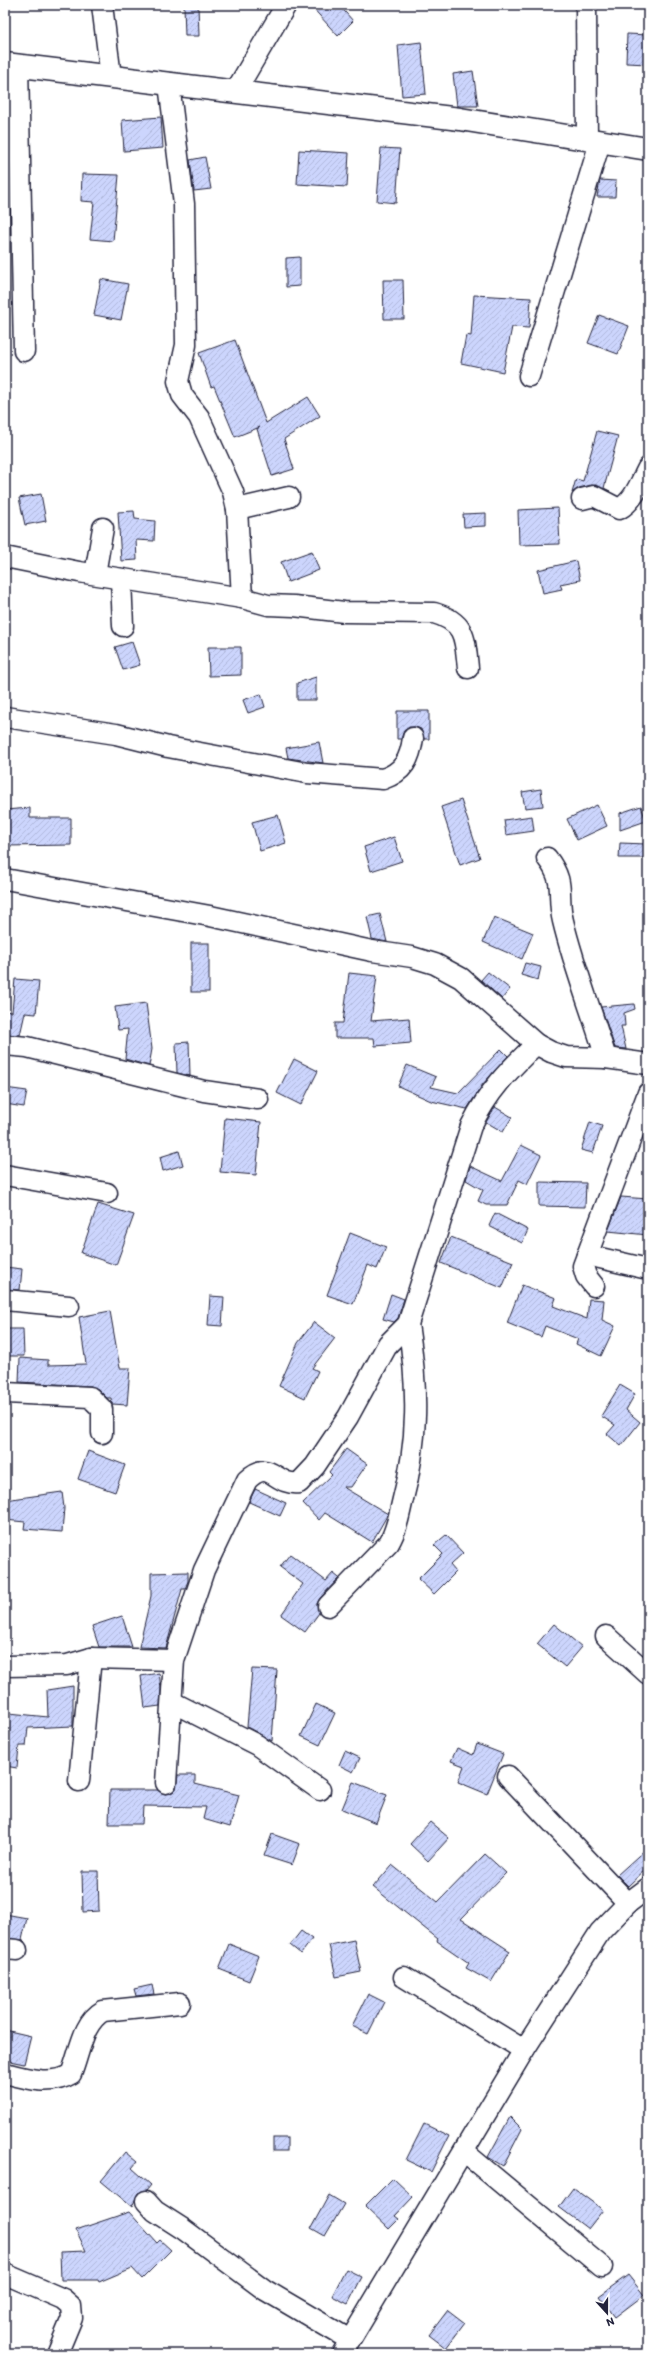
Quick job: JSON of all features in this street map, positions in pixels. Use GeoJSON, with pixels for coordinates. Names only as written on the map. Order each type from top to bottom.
{"type":"FeatureCollection","features":[{"type":"Feature","properties":{"kind":"street"},"geometry":{"type":"LineString","coordinates":[[102,5],[111,77]]}},
{"type":"Feature","properties":{"kind":"street"},"geometry":{"type":"LineString","coordinates":[[235,92],[286,5]]}},
{"type":"Feature","properties":{"kind":"street"},"geometry":{"type":"LineString","coordinates":[[529,376],[594,141],[586,5]]}},
{"type":"Feature","properties":{"kind":"street"},"geometry":{"type":"LineString","coordinates":[[24,352],[12,65],[460,119],[648,149]]}},
{"type":"Feature","properties":{"kind":"street"},"geometry":{"type":"LineString","coordinates":[[169,84],[184,204],[186,344],[178,381],[182,395],[199,416],[227,475],[237,509],[242,598]]}},
{"type":"Feature","properties":{"kind":"street"},"geometry":{"type":"LineString","coordinates":[[582,499],[594,496],[619,509],[640,500],[648,468]]}},
{"type":"Feature","properties":{"kind":"street"},"geometry":{"type":"LineString","coordinates":[[237,509],[289,497]]}},
{"type":"Feature","properties":{"kind":"street"},"geometry":{"type":"LineString","coordinates":[[95,574],[103,528]]}},
{"type":"Feature","properties":{"kind":"street"},"geometry":{"type":"LineString","coordinates":[[5,557],[121,579],[242,598],[268,605],[294,606],[344,612],[434,613],[447,617],[458,625],[465,639],[468,668]]}},
{"type":"Feature","properties":{"kind":"street"},"geometry":{"type":"LineString","coordinates":[[121,579],[123,626]]}},
{"type":"Feature","properties":{"kind":"street"},"geometry":{"type":"LineString","coordinates":[[5,717],[116,734],[168,747],[307,773],[382,779],[393,775],[408,761],[413,738]]}},
{"type":"Feature","properties":{"kind":"street"},"geometry":{"type":"LineString","coordinates":[[547,858],[556,869],[560,883],[562,920],[606,1058]]}},
{"type":"Feature","properties":{"kind":"street"},"geometry":{"type":"LineString","coordinates":[[5,879],[210,916],[412,957],[435,964],[460,978],[536,1044],[566,1057],[606,1058],[648,1064]]}},
{"type":"Feature","properties":{"kind":"street"},"geometry":{"type":"LineString","coordinates":[[328,1606],[389,1543],[394,1534],[410,1475],[417,1420],[413,1355],[408,1324],[471,1126],[483,1102],[500,1080],[536,1044]]}},
{"type":"Feature","properties":{"kind":"street"},"geometry":{"type":"LineString","coordinates":[[5,1045],[27,1047],[204,1091],[258,1099]]}},
{"type":"Feature","properties":{"kind":"street"},"geometry":{"type":"LineString","coordinates":[[594,1286],[586,1276],[583,1266],[648,1093]]}},
{"type":"Feature","properties":{"kind":"street"},"geometry":{"type":"LineString","coordinates":[[5,1175],[106,1193]]}},
{"type":"Feature","properties":{"kind":"street"},"geometry":{"type":"LineString","coordinates":[[587,1255],[648,1270]]}},
{"type":"Feature","properties":{"kind":"street"},"geometry":{"type":"LineString","coordinates":[[5,1300],[69,1306]]}},
{"type":"Feature","properties":{"kind":"street"},"geometry":{"type":"LineString","coordinates":[[166,1783],[174,1660],[204,1570],[247,1480],[256,1471],[264,1470],[286,1482],[299,1483],[315,1466],[348,1417],[388,1344],[408,1324]]}},
{"type":"Feature","properties":{"kind":"street"},"geometry":{"type":"LineString","coordinates":[[5,1393],[90,1396],[102,1409],[102,1433]]}},
{"type":"Feature","properties":{"kind":"street"},"geometry":{"type":"LineString","coordinates":[[606,1636],[648,1674]]}},
{"type":"Feature","properties":{"kind":"street"},"geometry":{"type":"LineString","coordinates":[[5,1666],[67,1665],[91,1658],[174,1660]]}},
{"type":"Feature","properties":{"kind":"street"},"geometry":{"type":"LineString","coordinates":[[79,1781],[91,1658]]}},
{"type":"Feature","properties":{"kind":"street"},"geometry":{"type":"LineString","coordinates":[[172,1702],[257,1745],[320,1790]]}},
{"type":"Feature","properties":{"kind":"street"},"geometry":{"type":"LineString","coordinates":[[508,1776],[628,1903]]}},
{"type":"Feature","properties":{"kind":"street"},"geometry":{"type":"LineString","coordinates":[[146,2201],[155,2211],[183,2229],[265,2290],[346,2347],[524,2050],[600,1932],[628,1903],[648,1888]]}},
{"type":"Feature","properties":{"kind":"street"},"geometry":{"type":"LineString","coordinates":[[404,1977],[524,2050]]}},
{"type":"Feature","properties":{"kind":"street"},"geometry":{"type":"LineString","coordinates":[[5,2073],[26,2079],[62,2079],[71,2074],[79,2049],[95,2015],[103,2011],[180,2003]]}},
{"type":"Feature","properties":{"kind":"street"},"geometry":{"type":"LineString","coordinates":[[464,2152],[602,2267]]}},
{"type":"Feature","properties":{"kind":"street"},"geometry":{"type":"LineString","coordinates":[[5,2274],[62,2298],[71,2306],[72,2318],[57,2354]]}},
{"type":"Feature","properties":{"kind":"building"},"geometry":{"type":"Polygon","coordinates":[[[184,5],[198,5],[199,36],[185,36],[184,5]]]}},
{"type":"Feature","properties":{"kind":"building"},"geometry":{"type":"Polygon","coordinates":[[[310,5],[339,5],[353,21],[338,36],[310,5]]]}},
{"type":"Feature","properties":{"kind":"building"},"geometry":{"type":"Polygon","coordinates":[[[627,34],[648,35],[648,64],[626,63],[627,34]]]}},
{"type":"Feature","properties":{"kind":"building"},"geometry":{"type":"Polygon","coordinates":[[[421,42],[426,94],[402,96],[398,45],[421,42]]]}},
{"type":"Feature","properties":{"kind":"building"},"geometry":{"type":"Polygon","coordinates":[[[473,71],[478,106],[457,106],[453,74],[473,71]]]}},
{"type":"Feature","properties":{"kind":"building"},"geometry":{"type":"Polygon","coordinates":[[[161,117],[163,148],[124,151],[122,120],[161,117]]]}},
{"type":"Feature","properties":{"kind":"building"},"geometry":{"type":"Polygon","coordinates":[[[381,148],[400,149],[396,203],[377,201],[381,148]]]}},
{"type":"Feature","properties":{"kind":"building"},"geometry":{"type":"Polygon","coordinates":[[[299,150],[349,153],[347,187],[297,184],[299,150]]]}},
{"type":"Feature","properties":{"kind":"building"},"geometry":{"type":"Polygon","coordinates":[[[205,157],[211,189],[194,191],[190,160],[205,157]]]}},
{"type":"Feature","properties":{"kind":"building"},"geometry":{"type":"Polygon","coordinates":[[[82,174],[119,175],[113,241],[90,239],[94,202],[81,201],[82,174]]]}},
{"type":"Feature","properties":{"kind":"building"},"geometry":{"type":"Polygon","coordinates":[[[600,180],[616,181],[615,197],[597,197],[600,180]]]}},
{"type":"Feature","properties":{"kind":"building"},"geometry":{"type":"Polygon","coordinates":[[[300,257],[300,286],[286,287],[286,258],[300,257]]]}},
{"type":"Feature","properties":{"kind":"building"},"geometry":{"type":"Polygon","coordinates":[[[101,279],[128,284],[121,320],[94,315],[101,279]]]}},
{"type":"Feature","properties":{"kind":"building"},"geometry":{"type":"Polygon","coordinates":[[[383,280],[403,280],[404,319],[384,319],[383,280]]]}},
{"type":"Feature","properties":{"kind":"building"},"geometry":{"type":"Polygon","coordinates":[[[474,295],[531,298],[529,328],[512,327],[503,372],[461,363],[466,335],[471,336],[474,295]]]}},
{"type":"Feature","properties":{"kind":"building"},"geometry":{"type":"Polygon","coordinates":[[[599,315],[629,326],[618,354],[588,343],[599,315]]]}},
{"type":"Feature","properties":{"kind":"building"},"geometry":{"type":"Polygon","coordinates":[[[235,340],[266,423],[308,397],[320,416],[284,439],[294,469],[272,476],[257,429],[260,427],[235,437],[214,386],[211,387],[199,353],[235,340]]]}},
{"type":"Feature","properties":{"kind":"building"},"geometry":{"type":"Polygon","coordinates":[[[597,431],[618,436],[604,488],[610,491],[592,485],[579,488],[572,493],[576,479],[583,481],[597,431]]]}},
{"type":"Feature","properties":{"kind":"building"},"geometry":{"type":"Polygon","coordinates":[[[41,494],[46,521],[25,525],[19,498],[41,494]]]}},
{"type":"Feature","properties":{"kind":"building"},"geometry":{"type":"Polygon","coordinates":[[[558,508],[560,544],[519,545],[518,510],[558,508]]]}},
{"type":"Feature","properties":{"kind":"building"},"geometry":{"type":"Polygon","coordinates":[[[134,511],[135,519],[155,521],[154,541],[136,540],[137,560],[121,561],[118,512],[134,511]]]}},
{"type":"Feature","properties":{"kind":"building"},"geometry":{"type":"Polygon","coordinates":[[[486,513],[486,526],[464,527],[463,514],[486,513]]]}},
{"type":"Feature","properties":{"kind":"building"},"geometry":{"type":"Polygon","coordinates":[[[312,551],[319,570],[288,582],[281,562],[312,551]]]}},
{"type":"Feature","properties":{"kind":"building"},"geometry":{"type":"Polygon","coordinates":[[[576,561],[580,580],[560,584],[562,589],[543,593],[538,570],[576,561]]]}},
{"type":"Feature","properties":{"kind":"building"},"geometry":{"type":"Polygon","coordinates":[[[132,642],[140,665],[123,670],[115,647],[132,642]]]}},
{"type":"Feature","properties":{"kind":"building"},"geometry":{"type":"Polygon","coordinates":[[[208,647],[241,647],[241,675],[209,676],[208,647]]]}},
{"type":"Feature","properties":{"kind":"building"},"geometry":{"type":"Polygon","coordinates":[[[316,677],[316,700],[297,700],[297,683],[316,677]]]}},
{"type":"Feature","properties":{"kind":"building"},"geometry":{"type":"Polygon","coordinates":[[[261,694],[265,707],[248,713],[243,700],[261,694]]]}},
{"type":"Feature","properties":{"kind":"building"},"geometry":{"type":"Polygon","coordinates":[[[397,711],[429,711],[429,739],[424,739],[421,729],[409,727],[404,731],[401,739],[397,739],[397,711]]]}},
{"type":"Feature","properties":{"kind":"building"},"geometry":{"type":"Polygon","coordinates":[[[319,742],[323,763],[288,758],[286,748],[319,742]]]}},
{"type":"Feature","properties":{"kind":"building"},"geometry":{"type":"Polygon","coordinates":[[[541,789],[543,806],[525,808],[522,792],[541,789]]]}},
{"type":"Feature","properties":{"kind":"building"},"geometry":{"type":"Polygon","coordinates":[[[461,800],[480,858],[460,865],[441,807],[461,800]]]}},
{"type":"Feature","properties":{"kind":"building"},"geometry":{"type":"Polygon","coordinates":[[[597,805],[607,826],[577,840],[567,819],[597,805]]]}},
{"type":"Feature","properties":{"kind":"building"},"geometry":{"type":"Polygon","coordinates":[[[641,806],[646,821],[620,830],[620,813],[641,806]]]}},
{"type":"Feature","properties":{"kind":"building"},"geometry":{"type":"Polygon","coordinates":[[[30,808],[30,818],[71,818],[71,845],[6,846],[5,810],[30,808]]]}},
{"type":"Feature","properties":{"kind":"building"},"geometry":{"type":"Polygon","coordinates":[[[278,815],[286,843],[260,851],[252,822],[278,815]]]}},
{"type":"Feature","properties":{"kind":"building"},"geometry":{"type":"Polygon","coordinates":[[[532,816],[534,831],[506,835],[504,820],[532,816]]]}},
{"type":"Feature","properties":{"kind":"building"},"geometry":{"type":"Polygon","coordinates":[[[394,837],[402,861],[371,871],[364,847],[394,837]]]}},
{"type":"Feature","properties":{"kind":"building"},"geometry":{"type":"Polygon","coordinates":[[[620,843],[646,844],[646,858],[619,858],[620,843]]]}},
{"type":"Feature","properties":{"kind":"building"},"geometry":{"type":"Polygon","coordinates":[[[380,914],[387,942],[372,939],[367,917],[380,914]]]}},
{"type":"Feature","properties":{"kind":"building"},"geometry":{"type":"Polygon","coordinates":[[[494,917],[533,933],[522,959],[483,942],[494,917]]]}},
{"type":"Feature","properties":{"kind":"building"},"geometry":{"type":"Polygon","coordinates":[[[191,943],[209,943],[209,992],[191,992],[191,943]]]}},
{"type":"Feature","properties":{"kind":"building"},"geometry":{"type":"Polygon","coordinates":[[[525,963],[541,967],[538,980],[521,975],[525,963]]]}},
{"type":"Feature","properties":{"kind":"building"},"geometry":{"type":"Polygon","coordinates":[[[488,972],[510,989],[502,999],[481,980],[488,972]]]}},
{"type":"Feature","properties":{"kind":"building"},"geometry":{"type":"Polygon","coordinates":[[[349,973],[377,976],[371,1021],[409,1018],[411,1043],[375,1046],[374,1038],[335,1038],[335,1023],[343,1023],[349,973]]]}},
{"type":"Feature","properties":{"kind":"building"},"geometry":{"type":"Polygon","coordinates":[[[15,979],[39,981],[36,1014],[25,1013],[20,1035],[5,1034],[5,1011],[12,1012],[15,979]]]}},
{"type":"Feature","properties":{"kind":"building"},"geometry":{"type":"Polygon","coordinates":[[[146,1003],[152,1049],[149,1066],[125,1059],[128,1029],[118,1030],[115,1007],[146,1003]]]}},
{"type":"Feature","properties":{"kind":"building"},"geometry":{"type":"Polygon","coordinates":[[[634,1004],[635,1009],[624,1013],[625,1026],[621,1026],[626,1049],[615,1048],[601,1007],[634,1004]]]}},
{"type":"Feature","properties":{"kind":"building"},"geometry":{"type":"Polygon","coordinates":[[[189,1042],[190,1076],[177,1073],[176,1043],[189,1042]]]}},
{"type":"Feature","properties":{"kind":"building"},"geometry":{"type":"Polygon","coordinates":[[[501,1049],[508,1056],[483,1084],[467,1109],[431,1101],[398,1086],[407,1065],[436,1077],[431,1087],[458,1093],[501,1049]]]}},
{"type":"Feature","properties":{"kind":"building"},"geometry":{"type":"Polygon","coordinates":[[[294,1059],[318,1071],[301,1105],[277,1093],[294,1059]]]}},
{"type":"Feature","properties":{"kind":"building"},"geometry":{"type":"Polygon","coordinates":[[[5,1088],[27,1091],[24,1107],[5,1104],[5,1088]]]}},
{"type":"Feature","properties":{"kind":"building"},"geometry":{"type":"Polygon","coordinates":[[[495,1107],[512,1117],[503,1132],[486,1122],[495,1107]]]}},
{"type":"Feature","properties":{"kind":"building"},"geometry":{"type":"Polygon","coordinates":[[[225,1118],[261,1122],[256,1175],[220,1172],[225,1118]]]}},
{"type":"Feature","properties":{"kind":"building"},"geometry":{"type":"Polygon","coordinates":[[[590,1122],[602,1126],[593,1153],[581,1150],[590,1122]]]}},
{"type":"Feature","properties":{"kind":"building"},"geometry":{"type":"Polygon","coordinates":[[[521,1145],[541,1155],[527,1184],[519,1180],[507,1205],[486,1205],[478,1201],[483,1190],[466,1180],[470,1166],[502,1181],[521,1145]]]}},
{"type":"Feature","properties":{"kind":"building"},"geometry":{"type":"Polygon","coordinates":[[[179,1151],[183,1165],[163,1171],[160,1157],[179,1151]]]}},
{"type":"Feature","properties":{"kind":"building"},"geometry":{"type":"Polygon","coordinates":[[[539,1182],[586,1183],[585,1207],[539,1206],[539,1182]]]}},
{"type":"Feature","properties":{"kind":"building"},"geometry":{"type":"Polygon","coordinates":[[[621,1197],[648,1199],[648,1235],[608,1231],[621,1197]]]}},
{"type":"Feature","properties":{"kind":"building"},"geometry":{"type":"Polygon","coordinates":[[[98,1204],[134,1215],[116,1265],[81,1253],[98,1204]]]}},
{"type":"Feature","properties":{"kind":"building"},"geometry":{"type":"Polygon","coordinates":[[[495,1213],[528,1230],[522,1243],[489,1226],[495,1213]]]}},
{"type":"Feature","properties":{"kind":"building"},"geometry":{"type":"Polygon","coordinates":[[[350,1233],[386,1247],[377,1269],[368,1265],[353,1304],[327,1295],[350,1233]]]}},
{"type":"Feature","properties":{"kind":"building"},"geometry":{"type":"Polygon","coordinates":[[[451,1237],[513,1262],[502,1288],[441,1263],[451,1237]]]}},
{"type":"Feature","properties":{"kind":"building"},"geometry":{"type":"Polygon","coordinates":[[[5,1267],[22,1269],[20,1290],[5,1289],[5,1267]]]}},
{"type":"Feature","properties":{"kind":"building"},"geometry":{"type":"Polygon","coordinates":[[[522,1285],[556,1298],[553,1306],[587,1319],[589,1299],[604,1300],[602,1320],[615,1326],[601,1356],[576,1344],[578,1339],[545,1326],[541,1337],[507,1323],[522,1285]]]}},
{"type":"Feature","properties":{"kind":"building"},"geometry":{"type":"Polygon","coordinates":[[[391,1294],[404,1299],[398,1318],[394,1322],[383,1319],[391,1294]]]}},
{"type":"Feature","properties":{"kind":"building"},"geometry":{"type":"Polygon","coordinates":[[[210,1296],[224,1297],[222,1326],[208,1325],[210,1296]]]}},
{"type":"Feature","properties":{"kind":"building"},"geometry":{"type":"Polygon","coordinates":[[[110,1311],[120,1368],[130,1368],[127,1405],[112,1404],[111,1398],[107,1398],[98,1389],[91,1386],[19,1382],[20,1358],[48,1360],[48,1365],[86,1364],[79,1317],[110,1311]]]}},
{"type":"Feature","properties":{"kind":"building"},"geometry":{"type":"Polygon","coordinates":[[[314,1322],[335,1338],[312,1368],[318,1371],[305,1398],[279,1386],[298,1343],[314,1322]]]}},
{"type":"Feature","properties":{"kind":"building"},"geometry":{"type":"Polygon","coordinates":[[[5,1329],[23,1329],[24,1356],[5,1356],[5,1329]]]}},
{"type":"Feature","properties":{"kind":"building"},"geometry":{"type":"Polygon","coordinates":[[[620,1385],[635,1394],[626,1410],[640,1422],[621,1446],[607,1434],[615,1425],[601,1416],[620,1385]]]}},
{"type":"Feature","properties":{"kind":"building"},"geometry":{"type":"Polygon","coordinates":[[[346,1449],[367,1464],[351,1487],[343,1487],[388,1514],[372,1542],[325,1513],[319,1520],[303,1503],[332,1475],[329,1472],[346,1449]]]}},
{"type":"Feature","properties":{"kind":"building"},"geometry":{"type":"Polygon","coordinates":[[[88,1451],[125,1465],[115,1492],[78,1479],[88,1451]]]}},
{"type":"Feature","properties":{"kind":"building"},"geometry":{"type":"Polygon","coordinates":[[[255,1489],[286,1503],[280,1516],[249,1502],[255,1489]]]}},
{"type":"Feature","properties":{"kind":"building"},"geometry":{"type":"Polygon","coordinates":[[[62,1492],[64,1508],[62,1532],[24,1529],[25,1522],[5,1520],[5,1500],[62,1492]]]}},
{"type":"Feature","properties":{"kind":"building"},"geometry":{"type":"Polygon","coordinates":[[[446,1535],[463,1553],[450,1565],[456,1572],[434,1594],[418,1579],[443,1554],[434,1545],[446,1535]]]}},
{"type":"Feature","properties":{"kind":"building"},"geometry":{"type":"Polygon","coordinates":[[[290,1554],[326,1581],[333,1573],[339,1578],[320,1598],[317,1604],[319,1613],[305,1632],[281,1615],[303,1584],[280,1567],[290,1554]]]}},
{"type":"Feature","properties":{"kind":"building"},"geometry":{"type":"Polygon","coordinates":[[[188,1572],[188,1581],[185,1589],[182,1589],[166,1648],[139,1647],[151,1596],[151,1573],[188,1572]]]}},
{"type":"Feature","properties":{"kind":"building"},"geometry":{"type":"Polygon","coordinates":[[[122,1616],[132,1647],[99,1647],[92,1626],[122,1616]]]}},
{"type":"Feature","properties":{"kind":"building"},"geometry":{"type":"Polygon","coordinates":[[[554,1624],[582,1647],[565,1667],[537,1644],[554,1624]]]}},
{"type":"Feature","properties":{"kind":"building"},"geometry":{"type":"Polygon","coordinates":[[[252,1669],[277,1670],[272,1741],[247,1727],[252,1669]]]}},
{"type":"Feature","properties":{"kind":"building"},"geometry":{"type":"Polygon","coordinates":[[[159,1673],[161,1688],[160,1706],[145,1708],[141,1676],[159,1673]]]}},
{"type":"Feature","properties":{"kind":"building"},"geometry":{"type":"Polygon","coordinates":[[[73,1686],[73,1726],[28,1728],[26,1746],[19,1746],[17,1768],[5,1766],[9,1713],[48,1717],[47,1690],[73,1686]]]}},
{"type":"Feature","properties":{"kind":"building"},"geometry":{"type":"Polygon","coordinates":[[[316,1704],[335,1713],[320,1745],[301,1736],[316,1704]]]}},
{"type":"Feature","properties":{"kind":"building"},"geometry":{"type":"Polygon","coordinates":[[[477,1744],[503,1754],[487,1794],[458,1782],[464,1766],[451,1761],[457,1748],[473,1755],[477,1744]]]}},
{"type":"Feature","properties":{"kind":"building"},"geometry":{"type":"Polygon","coordinates":[[[345,1751],[360,1758],[353,1772],[339,1765],[345,1751]]]}},
{"type":"Feature","properties":{"kind":"building"},"geometry":{"type":"Polygon","coordinates":[[[178,1775],[195,1775],[195,1784],[239,1795],[230,1827],[203,1819],[206,1807],[143,1806],[142,1824],[109,1824],[110,1790],[158,1790],[165,1794],[171,1793],[176,1789],[178,1775]]]}},
{"type":"Feature","properties":{"kind":"building"},"geometry":{"type":"Polygon","coordinates":[[[353,1782],[387,1795],[376,1823],[342,1809],[353,1782]]]}},
{"type":"Feature","properties":{"kind":"building"},"geometry":{"type":"Polygon","coordinates":[[[430,1822],[449,1838],[428,1861],[410,1844],[430,1822]]]}},
{"type":"Feature","properties":{"kind":"building"},"geometry":{"type":"Polygon","coordinates":[[[272,1834],[300,1844],[292,1865],[264,1856],[272,1834]]]}},
{"type":"Feature","properties":{"kind":"building"},"geometry":{"type":"Polygon","coordinates":[[[648,1847],[648,1867],[628,1886],[617,1875],[648,1847]]]}},
{"type":"Feature","properties":{"kind":"building"},"geometry":{"type":"Polygon","coordinates":[[[485,1854],[506,1873],[461,1919],[510,1951],[491,1982],[466,1968],[469,1963],[437,1941],[438,1939],[373,1887],[392,1865],[438,1902],[485,1854]]]}},
{"type":"Feature","properties":{"kind":"building"},"geometry":{"type":"Polygon","coordinates":[[[82,1871],[98,1871],[99,1911],[83,1912],[82,1871]]]}},
{"type":"Feature","properties":{"kind":"building"},"geometry":{"type":"Polygon","coordinates":[[[5,1914],[27,1918],[22,1940],[5,1938],[5,1914]]]}},
{"type":"Feature","properties":{"kind":"building"},"geometry":{"type":"Polygon","coordinates":[[[301,1931],[312,1939],[301,1954],[290,1945],[301,1931]]]}},
{"type":"Feature","properties":{"kind":"building"},"geometry":{"type":"Polygon","coordinates":[[[354,1940],[361,1972],[336,1977],[329,1945],[354,1940]]]}},
{"type":"Feature","properties":{"kind":"building"},"geometry":{"type":"Polygon","coordinates":[[[229,1944],[259,1956],[249,1981],[219,1969],[229,1944]]]}},
{"type":"Feature","properties":{"kind":"building"},"geometry":{"type":"Polygon","coordinates":[[[152,1985],[154,1994],[136,1996],[134,1989],[152,1985]]]}},
{"type":"Feature","properties":{"kind":"building"},"geometry":{"type":"Polygon","coordinates":[[[368,1994],[384,2002],[368,2034],[352,2026],[368,1994]]]}},
{"type":"Feature","properties":{"kind":"building"},"geometry":{"type":"Polygon","coordinates":[[[5,2030],[31,2036],[24,2064],[5,2060],[5,2030]]]}},
{"type":"Feature","properties":{"kind":"building"},"geometry":{"type":"Polygon","coordinates":[[[510,2117],[522,2129],[503,2166],[488,2157],[510,2117]]]}},
{"type":"Feature","properties":{"kind":"building"},"geometry":{"type":"Polygon","coordinates":[[[424,2124],[449,2136],[431,2172],[406,2160],[424,2124]]]}},
{"type":"Feature","properties":{"kind":"building"},"geometry":{"type":"Polygon","coordinates":[[[273,2138],[287,2138],[287,2151],[273,2151],[273,2138]]]}},
{"type":"Feature","properties":{"kind":"building"},"geometry":{"type":"Polygon","coordinates":[[[125,2152],[137,2162],[132,2168],[151,2185],[147,2190],[138,2193],[132,2207],[101,2181],[125,2152]]]}},
{"type":"Feature","properties":{"kind":"building"},"geometry":{"type":"Polygon","coordinates":[[[393,2178],[413,2197],[395,2216],[399,2219],[389,2229],[365,2206],[393,2178]]]}},
{"type":"Feature","properties":{"kind":"building"},"geometry":{"type":"Polygon","coordinates":[[[573,2188],[603,2210],[588,2229],[559,2207],[573,2188]]]}},
{"type":"Feature","properties":{"kind":"building"},"geometry":{"type":"Polygon","coordinates":[[[329,2195],[344,2204],[325,2236],[311,2228],[329,2195]]]}},
{"type":"Feature","properties":{"kind":"building"},"geometry":{"type":"Polygon","coordinates":[[[129,2212],[157,2243],[160,2240],[171,2250],[142,2279],[132,2268],[99,2282],[98,2280],[61,2280],[60,2252],[86,2251],[76,2230],[129,2212]]]}},
{"type":"Feature","properties":{"kind":"building"},"geometry":{"type":"Polygon","coordinates":[[[346,2269],[362,2277],[348,2304],[332,2296],[346,2269]]]}},
{"type":"Feature","properties":{"kind":"building"},"geometry":{"type":"Polygon","coordinates":[[[628,2275],[644,2295],[615,2317],[599,2296],[628,2275]]]}},
{"type":"Feature","properties":{"kind":"building"},"geometry":{"type":"Polygon","coordinates":[[[448,2310],[465,2323],[446,2348],[429,2335],[448,2310]]]}}]}
